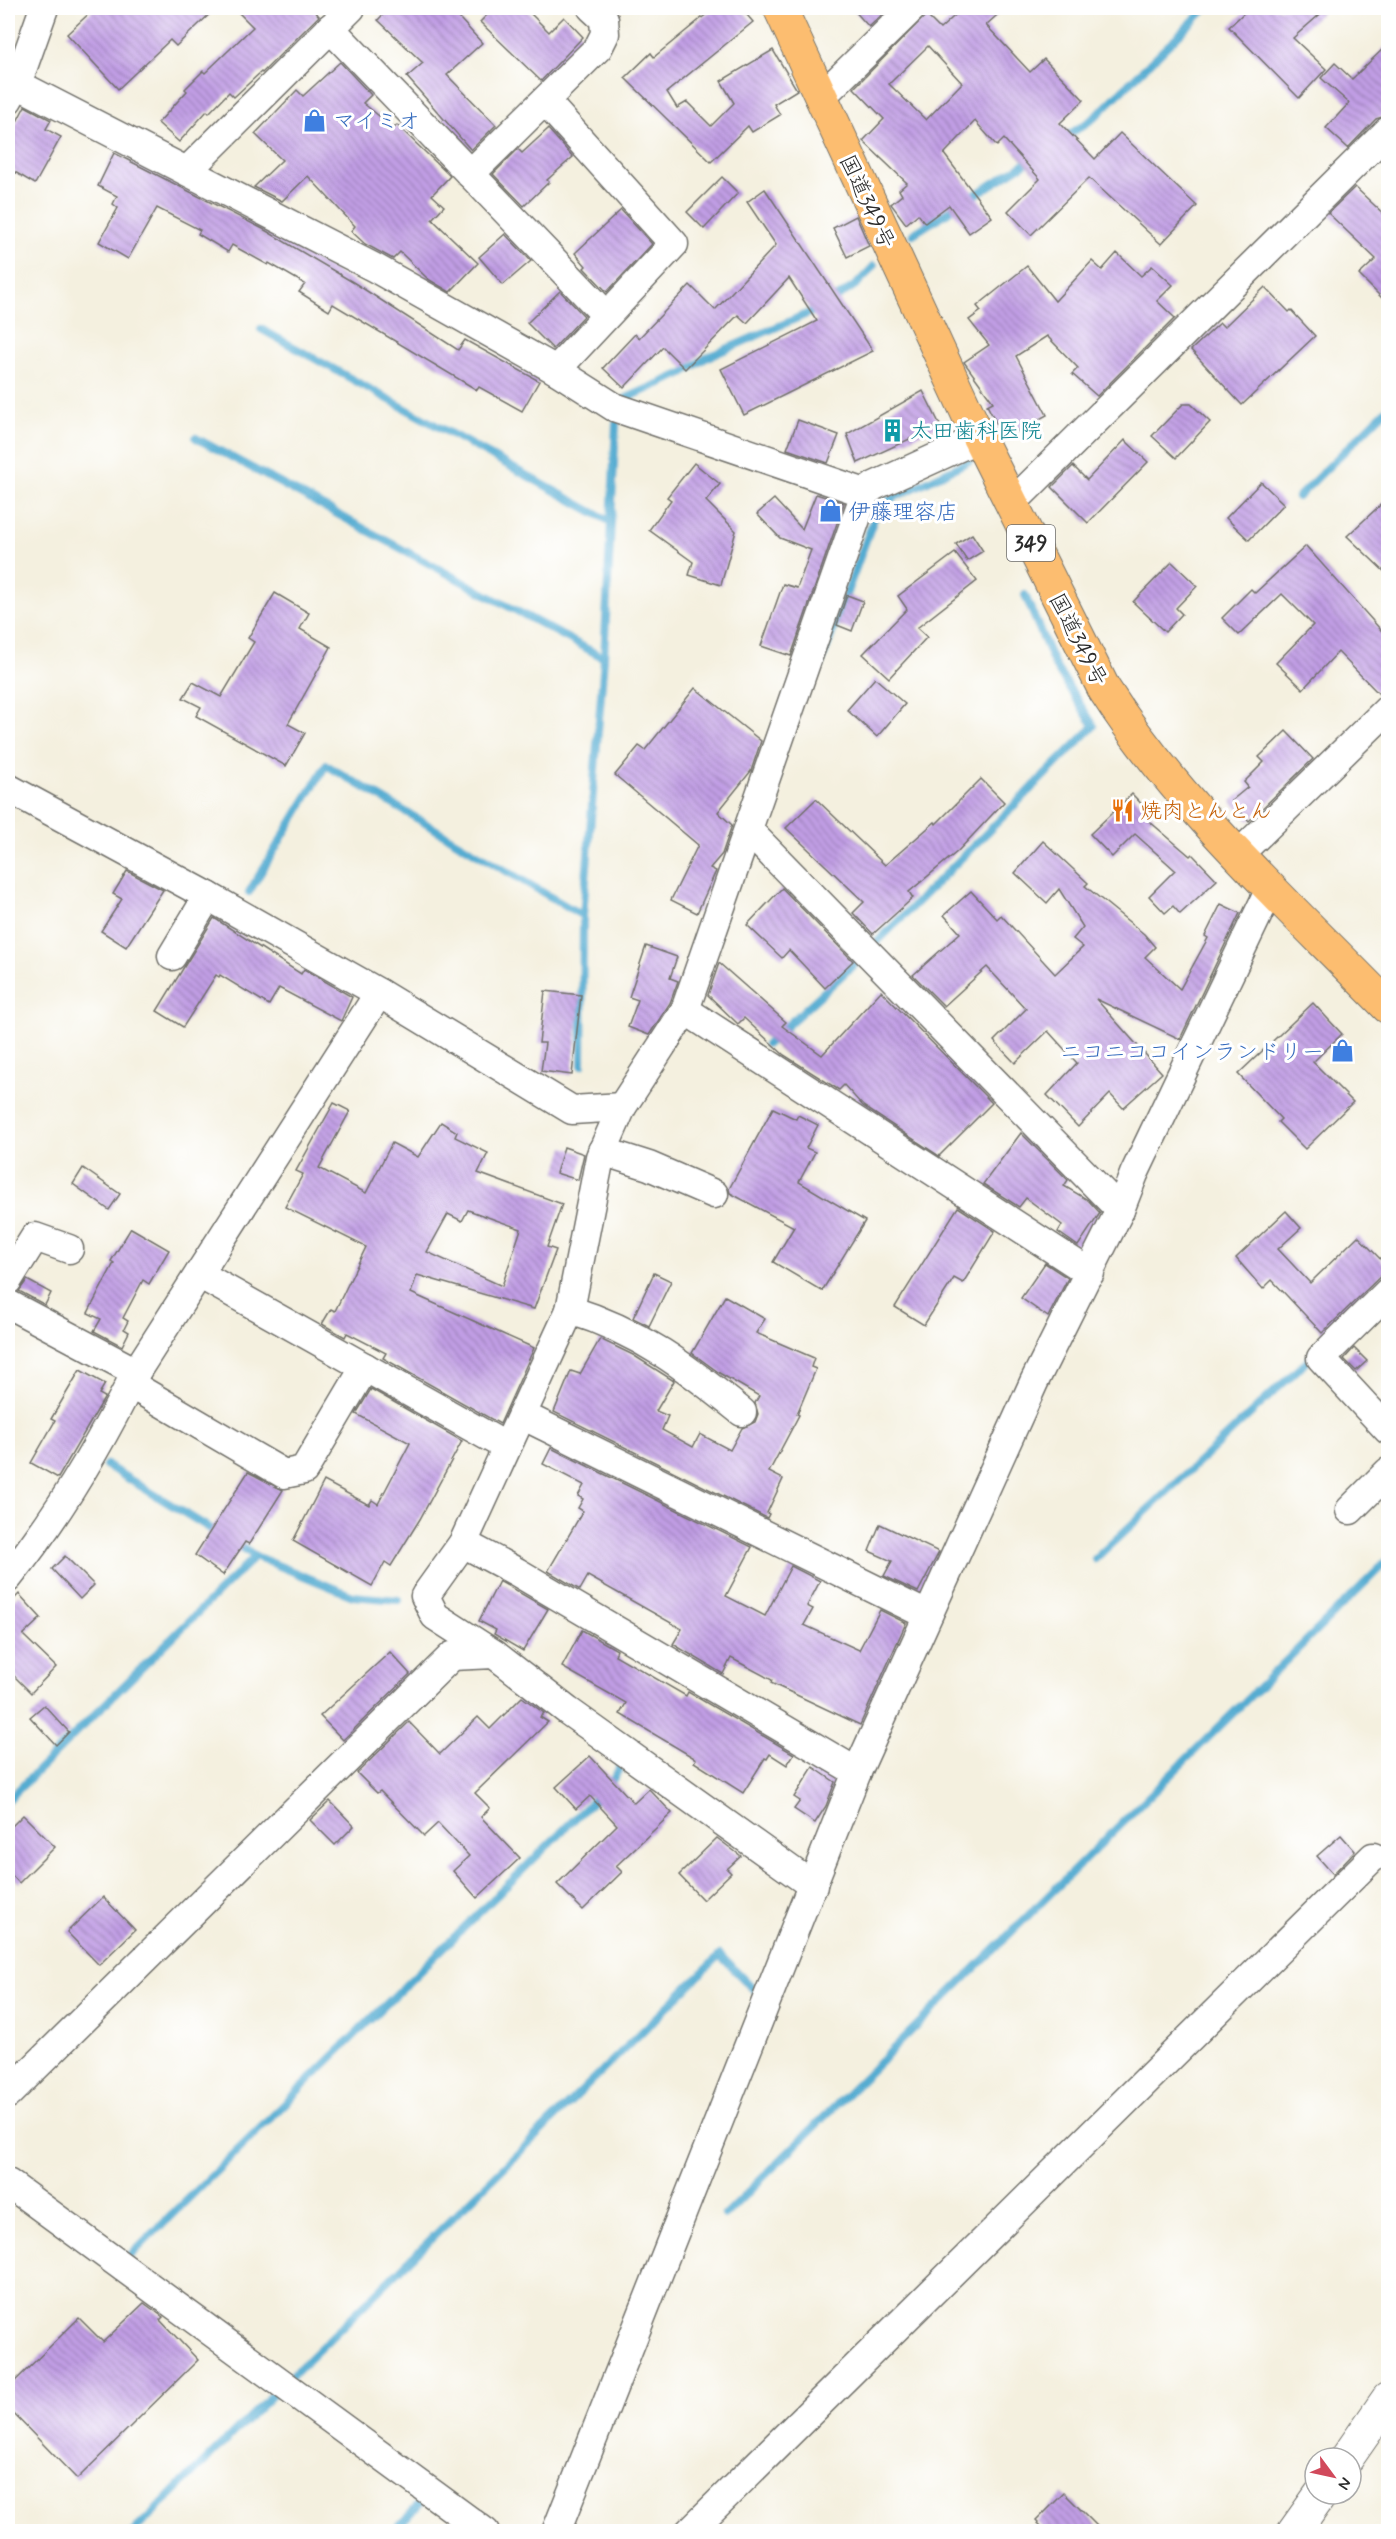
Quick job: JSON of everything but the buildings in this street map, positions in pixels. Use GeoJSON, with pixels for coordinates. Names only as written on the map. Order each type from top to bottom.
{"type":"FeatureCollection","features":[{"type":"Feature","properties":{"kind":"highway","name":"国道349号"},"geometry":{"type":"LineString","coordinates":[[780,8],[820,99],[979,438],[1104,689],[1126,723],[1165,772],[1239,854],[1389,1006]]}},
{"type":"Feature","properties":{"kind":"street"},"geometry":{"type":"LineString","coordinates":[[44,8],[12,92],[188,170],[375,268],[556,370],[614,408],[865,493]]}},
{"type":"Feature","properties":{"kind":"street"},"geometry":{"type":"LineString","coordinates":[[470,174],[598,48],[604,34],[604,19],[592,8]]}},
{"type":"Feature","properties":{"kind":"street"},"geometry":{"type":"LineString","coordinates":[[820,99],[912,8]]}},
{"type":"Feature","properties":{"kind":"street"},"geometry":{"type":"LineString","coordinates":[[188,170],[339,15],[470,174],[606,315]]}},
{"type":"Feature","properties":{"kind":"street"},"geometry":{"type":"LineString","coordinates":[[544,100],[674,244],[556,370]]}},
{"type":"Feature","properties":{"kind":"street"},"geometry":{"type":"LineString","coordinates":[[1011,504],[1389,131]]}},
{"type":"Feature","properties":{"kind":"street"},"geometry":{"type":"LineString","coordinates":[[813,1886],[568,1711],[494,1654],[435,1616],[425,1596],[463,1543],[570,1310],[602,1151],[622,1107],[685,1010],[865,493],[874,486],[979,438]]}},
{"type":"Feature","properties":{"kind":"street"},"geometry":{"type":"LineString","coordinates":[[1239,854],[1389,709]]}},
{"type":"Feature","properties":{"kind":"street"},"geometry":{"type":"LineString","coordinates":[[8,788],[208,896],[379,993],[572,1110],[622,1107]]}},
{"type":"Feature","properties":{"kind":"street"},"geometry":{"type":"LineString","coordinates":[[749,831],[1120,1210]]}},
{"type":"Feature","properties":{"kind":"street"},"geometry":{"type":"LineString","coordinates":[[556,2532],[857,1772],[1034,1382],[1090,1273],[1120,1210],[1134,1174],[1271,887]]}},
{"type":"Feature","properties":{"kind":"street"},"geometry":{"type":"LineString","coordinates":[[172,956],[208,896]]}},
{"type":"Feature","properties":{"kind":"street"},"geometry":{"type":"LineString","coordinates":[[8,1578],[42,1536],[109,1427],[133,1378],[379,993]]}},
{"type":"Feature","properties":{"kind":"street"},"geometry":{"type":"LineString","coordinates":[[685,1010],[1090,1273]]}},
{"type":"Feature","properties":{"kind":"street"},"geometry":{"type":"LineString","coordinates":[[602,1151],[649,1166],[714,1194]]}},
{"type":"Feature","properties":{"kind":"street"},"geometry":{"type":"LineString","coordinates":[[8,1280],[35,1238],[69,1249]]}},
{"type":"Feature","properties":{"kind":"street"},"geometry":{"type":"LineString","coordinates":[[199,1274],[507,1447]]}},
{"type":"Feature","properties":{"kind":"street"},"geometry":{"type":"LineString","coordinates":[[1389,1292],[1321,1358],[1389,1430]]}},
{"type":"Feature","properties":{"kind":"street"},"geometry":{"type":"LineString","coordinates":[[8,1304],[133,1378],[284,1474],[304,1470],[365,1367]]}},
{"type":"Feature","properties":{"kind":"street"},"geometry":{"type":"LineString","coordinates":[[570,1310],[605,1321],[675,1359],[742,1412]]}},
{"type":"Feature","properties":{"kind":"street"},"geometry":{"type":"LineString","coordinates":[[522,1415],[927,1615]]}},
{"type":"Feature","properties":{"kind":"street"},"geometry":{"type":"LineString","coordinates":[[1350,1510],[1389,1472]]}},
{"type":"Feature","properties":{"kind":"street"},"geometry":{"type":"LineString","coordinates":[[463,1543],[517,1572],[857,1772]]}},
{"type":"Feature","properties":{"kind":"street"},"geometry":{"type":"LineString","coordinates":[[8,2094],[452,1656],[494,1654]]}},
{"type":"Feature","properties":{"kind":"street"},"geometry":{"type":"LineString","coordinates":[[689,2532],[1373,1857]]}},
{"type":"Feature","properties":{"kind":"street"},"geometry":{"type":"LineString","coordinates":[[8,2183],[485,2532]]}},
{"type":"Feature","properties":{"kind":"street"},"geometry":{"type":"LineString","coordinates":[[1356,2446],[1389,2399]]}},
{"type":"Feature","properties":{"kind":"street"},"geometry":{"type":"LineString","coordinates":[[1294,2532],[1312,2506]]}},
{"type":"Feature","properties":{"kind":"waterway"},"geometry":{"type":"LineString","coordinates":[[1064,138],[1094,118],[1206,8]]}},
{"type":"Feature","properties":{"kind":"waterway"},"geometry":{"type":"LineString","coordinates":[[913,234],[1034,158]]}},
{"type":"Feature","properties":{"kind":"waterway"},"geometry":{"type":"LineString","coordinates":[[829,303],[857,284],[874,266]]}},
{"type":"Feature","properties":{"kind":"waterway"},"geometry":{"type":"LineString","coordinates":[[627,398],[683,373],[706,358],[818,309]]}},
{"type":"Feature","properties":{"kind":"waterway"},"geometry":{"type":"LineString","coordinates":[[261,329],[611,522]]}},
{"type":"Feature","properties":{"kind":"waterway"},"geometry":{"type":"LineString","coordinates":[[1298,497],[1388,408]]}},
{"type":"Feature","properties":{"kind":"waterway"},"geometry":{"type":"LineString","coordinates":[[582,1065],[583,916],[604,658],[616,424]]}},
{"type":"Feature","properties":{"kind":"waterway"},"geometry":{"type":"LineString","coordinates":[[196,438],[604,658]]}},
{"type":"Feature","properties":{"kind":"waterway"},"geometry":{"type":"LineString","coordinates":[[820,666],[879,505],[969,461]]}},
{"type":"Feature","properties":{"kind":"waterway"},"geometry":{"type":"LineString","coordinates":[[872,947],[1094,726],[1055,666],[1025,595]]}},
{"type":"Feature","properties":{"kind":"waterway"},"geometry":{"type":"LineString","coordinates":[[249,892],[326,765],[583,916]]}},
{"type":"Feature","properties":{"kind":"waterway"},"geometry":{"type":"LineString","coordinates":[[767,1044],[863,956]]}},
{"type":"Feature","properties":{"kind":"waterway"},"geometry":{"type":"LineString","coordinates":[[1095,1559],[1309,1359]]}},
{"type":"Feature","properties":{"kind":"waterway"},"geometry":{"type":"LineString","coordinates":[[106,1465],[219,1534]]}},
{"type":"Feature","properties":{"kind":"waterway"},"geometry":{"type":"LineString","coordinates":[[234,1543],[255,1556],[353,1596],[398,1600]]}},
{"type":"Feature","properties":{"kind":"waterway"},"geometry":{"type":"LineString","coordinates":[[8,1800],[255,1556]]}},
{"type":"Feature","properties":{"kind":"waterway"},"geometry":{"type":"LineString","coordinates":[[725,2215],[1388,1560]]}},
{"type":"Feature","properties":{"kind":"waterway"},"geometry":{"type":"LineString","coordinates":[[129,2257],[610,1784],[623,1763]]}},
{"type":"Feature","properties":{"kind":"waterway"},"geometry":{"type":"LineString","coordinates":[[133,2532],[720,1955],[758,1994]]}},
{"type":"Feature","properties":{"kind":"waterway"},"geometry":{"type":"LineString","coordinates":[[393,2532],[420,2504]]}},
{"type":"Feature","properties":{"kind":"place","name":"マイミオ"},"geometry":{"type":"Point","coordinates":[315,120]}},
{"type":"Feature","properties":{"kind":"place","name":"太田歯科医院"},"geometry":{"type":"Point","coordinates":[892,430]}},
{"type":"Feature","properties":{"kind":"place","name":"伊藤理容店"},"geometry":{"type":"Point","coordinates":[830,511]}},
{"type":"Feature","properties":{"kind":"place","name":"焼肉とんとん"},"geometry":{"type":"Point","coordinates":[1122,810]}},
{"type":"Feature","properties":{"kind":"place","name":"ニコニココインランドリー"},"geometry":{"type":"Point","coordinates":[1342,1051]}}]}
